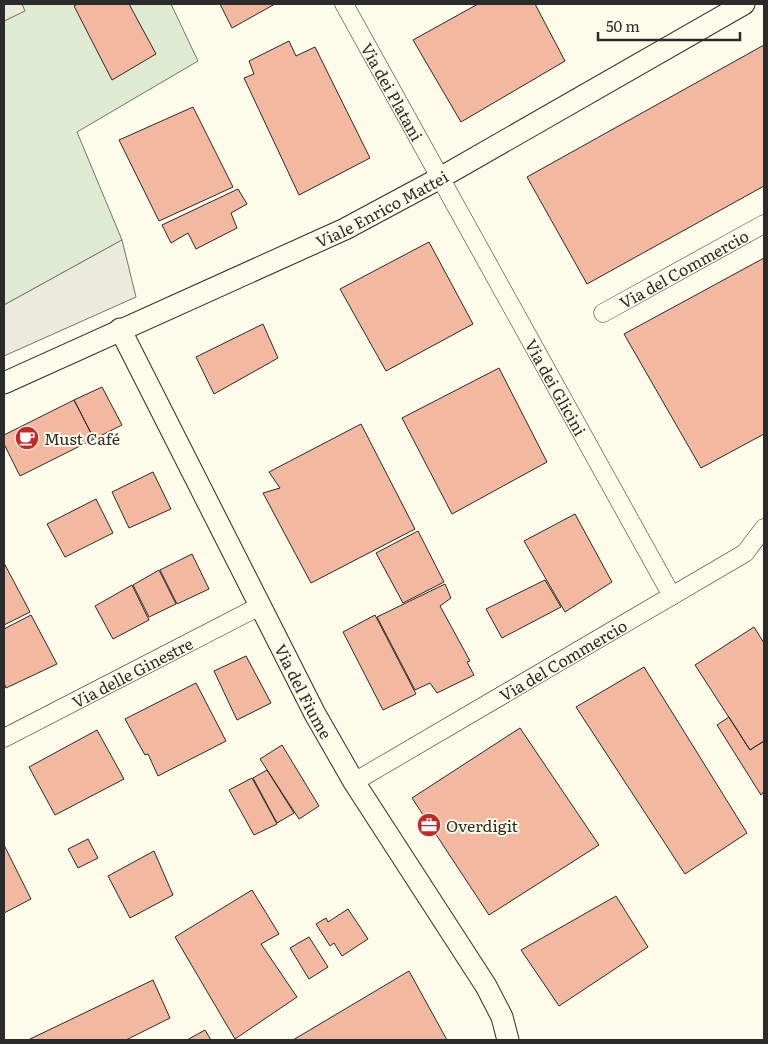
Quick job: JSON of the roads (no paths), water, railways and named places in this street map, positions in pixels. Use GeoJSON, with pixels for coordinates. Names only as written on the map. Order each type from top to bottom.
{"type":"FeatureCollection","features":[{"type":"Feature","properties":{"kind":"street","name":"Via dei Platani"},"geometry":{"type":"LineString","coordinates":[[344,4],[440,178]]}},
{"type":"Feature","properties":{"kind":"street","name":"Viale Enrico Mattei"},"geometry":{"type":"LineString","coordinates":[[4,383],[120,329],[344,230],[440,178],[744,4]]}},
{"type":"Feature","properties":{"kind":"street","name":"Via dei Glicini"},"geometry":{"type":"LineString","coordinates":[[440,178],[672,596]]}},
{"type":"Feature","properties":{"kind":"street","name":"Via del Commercio"},"geometry":{"type":"LineString","coordinates":[[603,313],[764,224]]}},
{"type":"Feature","properties":{"kind":"street","name":"Via del Fiume"},"geometry":{"type":"LineString","coordinates":[[120,329],[316,714],[354,782],[486,986],[502,1017],[508,1040]]}},
{"type":"Feature","properties":{"kind":"street","name":"Via del Commercio"},"geometry":{"type":"LineString","coordinates":[[354,782],[745,553],[764,528]]}},
{"type":"Feature","properties":{"kind":"street","name":"Via delle Ginestre"},"geometry":{"type":"LineString","coordinates":[[4,738],[260,606]]}},
{"type":"Feature","properties":{"kind":"place","name":"Must Café"},"geometry":{"type":"Point","coordinates":[27,438]}},
{"type":"Feature","properties":{"kind":"place","name":"Overdigit"},"geometry":{"type":"Point","coordinates":[429,825]}}]}
